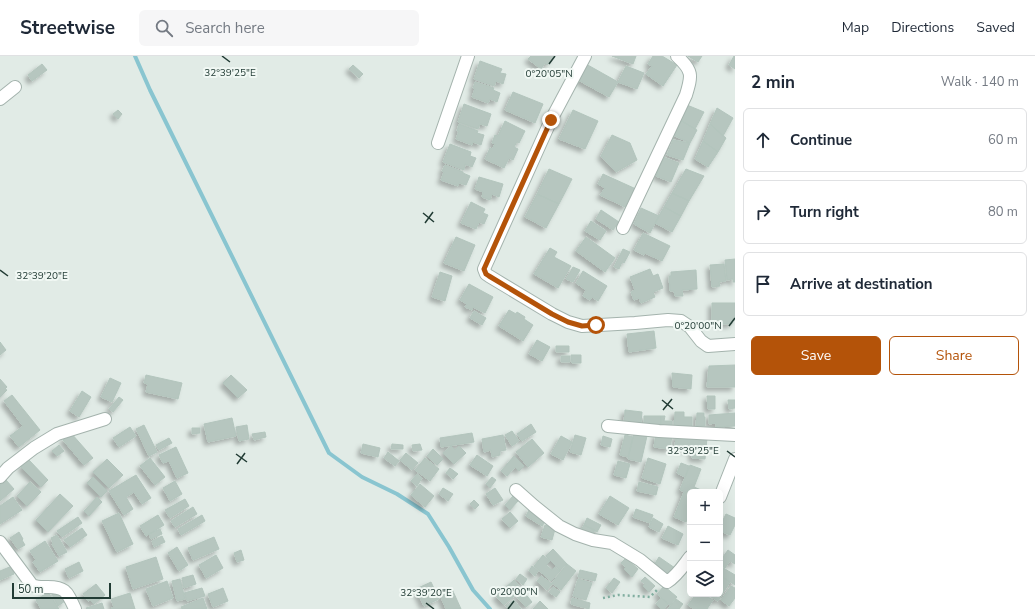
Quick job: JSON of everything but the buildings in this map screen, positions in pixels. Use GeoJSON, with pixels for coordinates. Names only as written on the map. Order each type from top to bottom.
{"type":"FeatureCollection","features":[{"type":"Feature","properties":{"kind":"street"},"geometry":{"type":"LineString","coordinates":[[438,143],[468,56]]}},
{"type":"Feature","properties":{"kind":"street"},"geometry":{"type":"LineString","coordinates":[[585,56],[551,120],[484,269],[484,272],[552,314],[568,322],[582,326],[668,320],[681,321],[690,327],[701,341],[708,346],[735,344]]}},
{"type":"Feature","properties":{"kind":"street"},"geometry":{"type":"LineString","coordinates":[[623,228],[686,95],[690,73],[687,65],[677,56]]}},
{"type":"Feature","properties":{"kind":"street"},"geometry":{"type":"LineString","coordinates":[[0,99],[15,87]]}},
{"type":"Feature","properties":{"kind":"street"},"geometry":{"type":"LineString","coordinates":[[0,477],[8,468],[34,448],[57,434],[105,419]]}},
{"type":"Feature","properties":{"kind":"street"},"geometry":{"type":"LineString","coordinates":[[608,426],[659,431],[735,435]]}},
{"type":"Feature","properties":{"kind":"street"},"geometry":{"type":"LineString","coordinates":[[723,490],[735,460]]}},
{"type":"Feature","properties":{"kind":"street"},"geometry":{"type":"LineString","coordinates":[[516,490],[560,526],[575,534],[593,540],[612,543],[640,560],[667,582],[672,579],[687,561]]}},
{"type":"Feature","properties":{"kind":"street"},"geometry":{"type":"LineString","coordinates":[[0,542],[32,585],[36,587],[57,587],[62,589],[70,596],[75,609]]}},
{"type":"Feature","properties":{"kind":"path"},"geometry":{"type":"LineString","coordinates":[[603,598],[618,595],[650,597],[667,582]]}},
{"type":"Feature","properties":{"kind":"waterway"},"geometry":{"type":"LineString","coordinates":[[135,56],[150,90],[329,453],[362,477],[397,494],[428,514],[449,547],[473,590],[490,609]]}},
{"type":"Feature","properties":{"kind":"route"},"geometry":{"type":"LineString","coordinates":[[551,120],[484,269],[484,272],[552,314],[568,322],[582,326],[596,325]]}}]}
